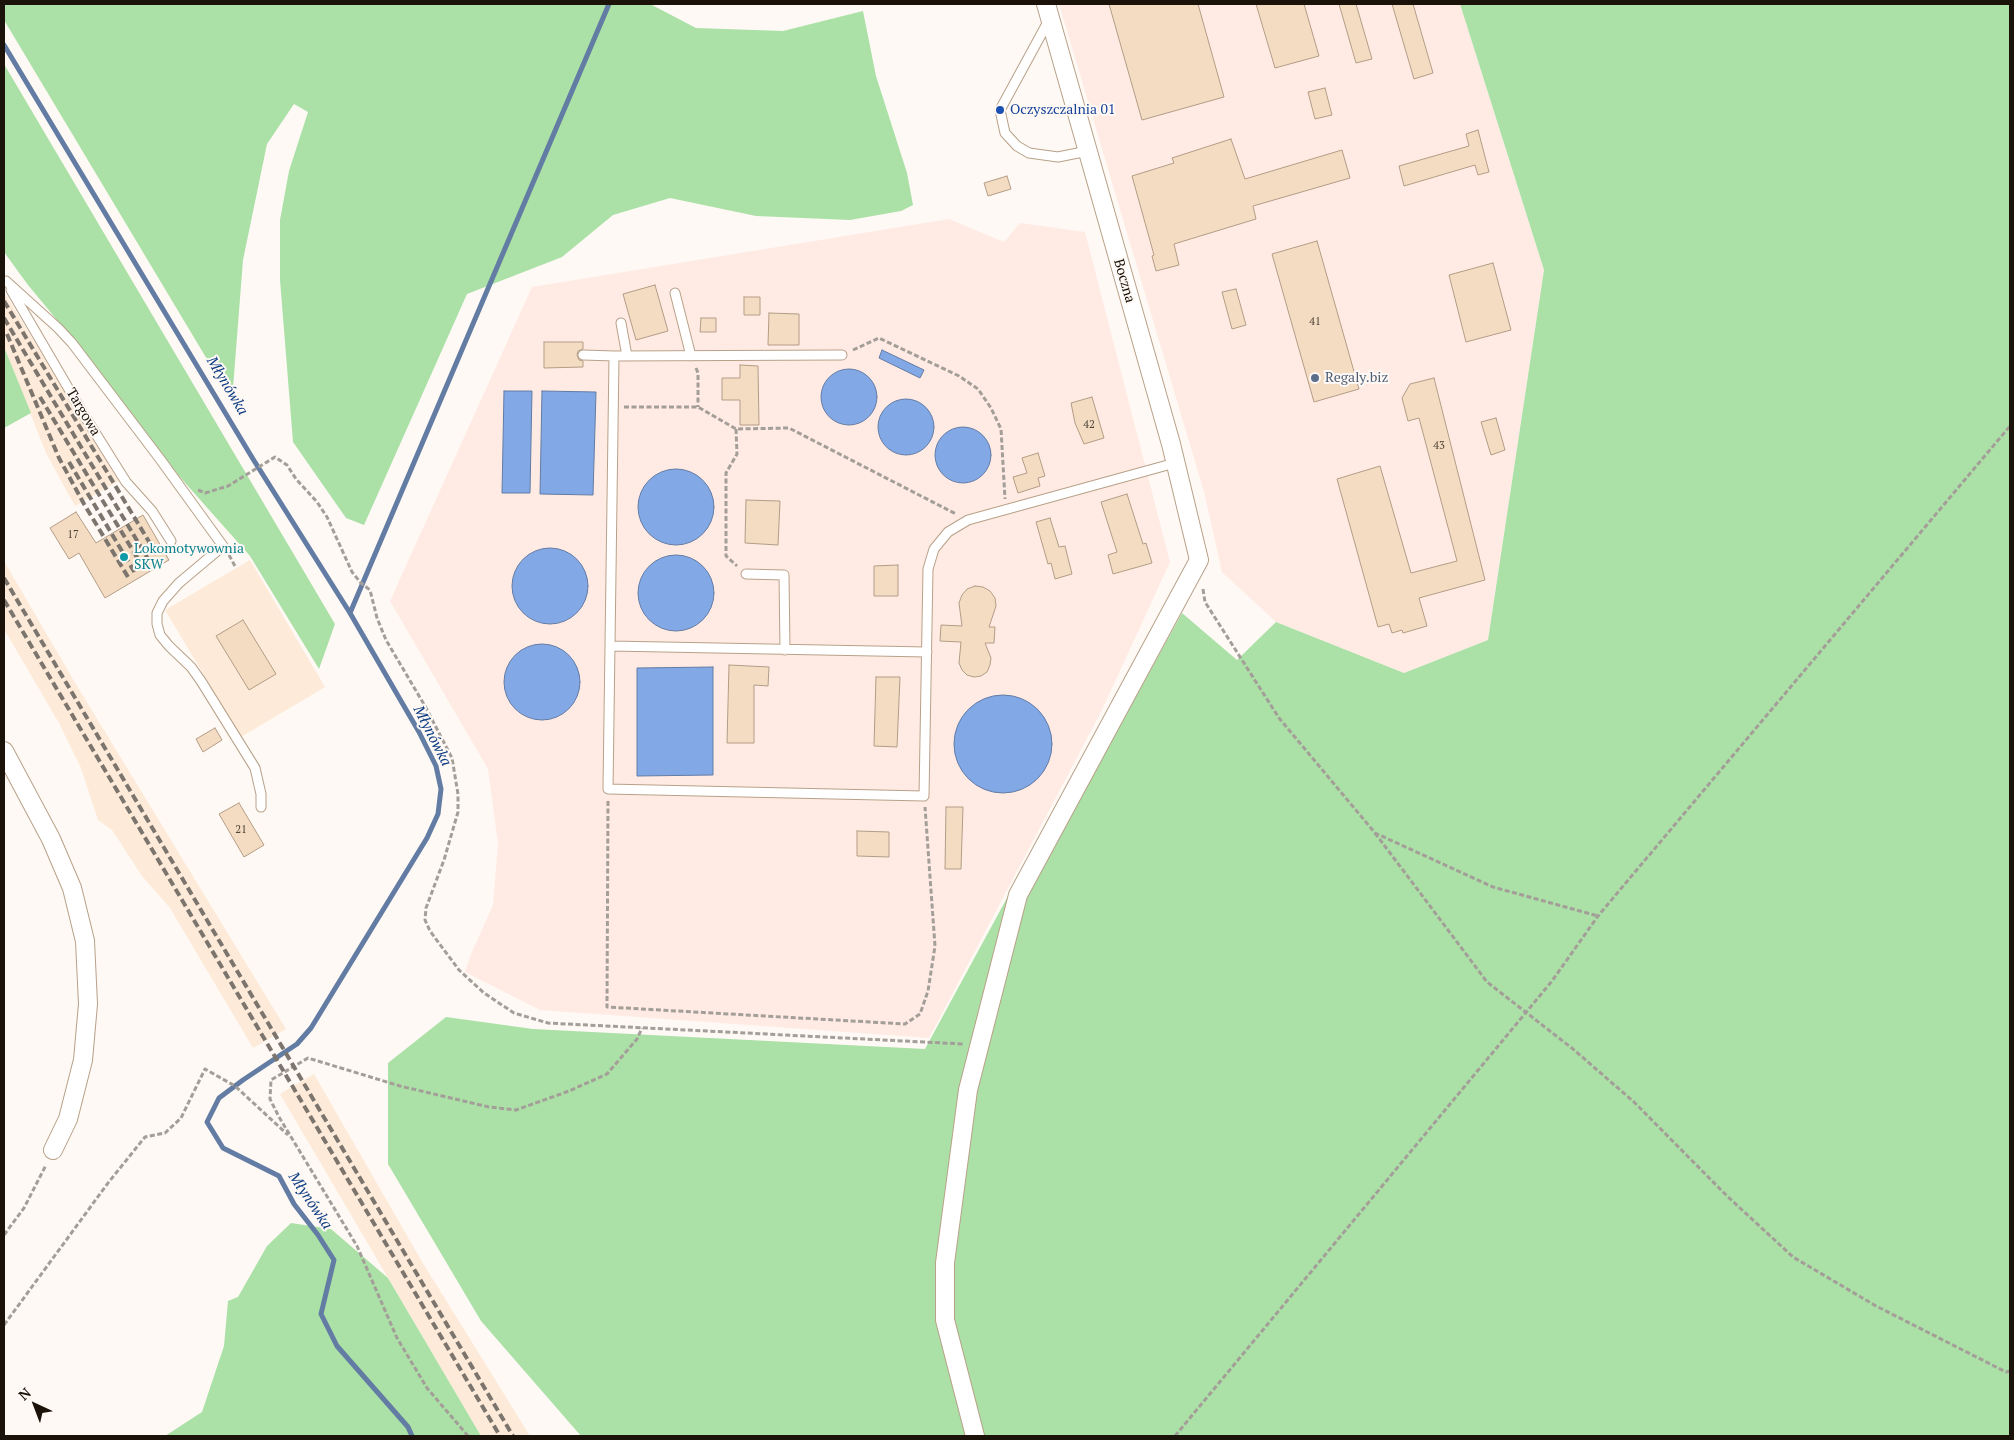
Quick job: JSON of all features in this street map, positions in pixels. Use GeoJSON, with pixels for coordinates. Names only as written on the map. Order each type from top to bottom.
{"type":"FeatureCollection","features":[{"type":"Feature","properties":{"kind":"street","name":"Boczna"},"geometry":{"type":"LineString","coordinates":[[1049,10],[1175,463],[1199,560]]}},
{"type":"Feature","properties":{"kind":"street"},"geometry":{"type":"LineString","coordinates":[[974,1436],[945,1320],[945,1263],[968,1090],[979,1045],[1018,895],[1199,560]]}},
{"type":"Feature","properties":{"kind":"street"},"geometry":{"type":"LineString","coordinates":[[4,751],[51,839],[72,888],[86,941],[88,1004],[83,1060],[68,1119],[54,1150]]}},
{"type":"Feature","properties":{"kind":"lane"},"geometry":{"type":"LineString","coordinates":[[1049,10],[1000,110],[1005,133],[1017,146],[1029,153],[1058,157],[1088,151]]}},
{"type":"Feature","properties":{"kind":"lane"},"geometry":{"type":"LineString","coordinates":[[5,279],[72,343],[160,458],[223,546],[179,583],[163,601],[157,613],[157,624],[160,635],[191,666],[255,768],[261,794],[261,807]]}},
{"type":"Feature","properties":{"kind":"lane","name":"Targowa"},"geometry":{"type":"LineString","coordinates":[[5,279],[79,407],[126,482],[152,511],[170,541]]}},
{"type":"Feature","properties":{"kind":"lane"},"geometry":{"type":"LineString","coordinates":[[675,293],[691,356]]}},
{"type":"Feature","properties":{"kind":"lane"},"geometry":{"type":"LineString","coordinates":[[621,323],[627,356]]}},
{"type":"Feature","properties":{"kind":"lane"},"geometry":{"type":"LineString","coordinates":[[583,355],[842,355]]}},
{"type":"Feature","properties":{"kind":"lane"},"geometry":{"type":"LineString","coordinates":[[614,356],[608,789],[924,796],[928,569],[934,549],[948,532],[968,520],[1175,463]]}},
{"type":"Feature","properties":{"kind":"lane"},"geometry":{"type":"LineString","coordinates":[[746,574],[784,576],[785,650]]}},
{"type":"Feature","properties":{"kind":"lane"},"geometry":{"type":"LineString","coordinates":[[610,646],[926,652]]}},
{"type":"Feature","properties":{"kind":"path"},"geometry":{"type":"LineString","coordinates":[[842,355],[879,338],[959,376],[978,389],[991,408],[1001,429],[1006,509]]}},
{"type":"Feature","properties":{"kind":"path"},"geometry":{"type":"LineString","coordinates":[[691,356],[698,373],[698,407]]}},
{"type":"Feature","properties":{"kind":"path"},"geometry":{"type":"LineString","coordinates":[[614,407],[698,407],[736,429],[789,428],[968,520]]}},
{"type":"Feature","properties":{"kind":"path"},"geometry":{"type":"LineString","coordinates":[[1175,1436],[1552,981],[1598,916],[2010,426]]}},
{"type":"Feature","properties":{"kind":"path"},"geometry":{"type":"LineString","coordinates":[[736,429],[737,454],[726,473],[726,556],[746,574]]}},
{"type":"Feature","properties":{"kind":"path"},"geometry":{"type":"LineString","coordinates":[[178,485],[205,493],[228,486],[274,457],[287,465],[327,517],[352,572],[370,590],[377,618],[386,640],[425,706],[452,758],[458,794],[458,812],[450,843],[426,908],[425,920],[430,931],[459,970],[484,993],[514,1014],[548,1023],[979,1045]]}},
{"type":"Feature","properties":{"kind":"path"},"geometry":{"type":"LineString","coordinates":[[1199,560],[1205,602],[1279,718],[1375,833],[1488,982],[1573,1049],[1634,1102],[1727,1196],[1793,1257],[1876,1306],[2006,1372],[2010,1371]]}},
{"type":"Feature","properties":{"kind":"path"},"geometry":{"type":"LineString","coordinates":[[608,789],[607,1008],[905,1024],[920,1014],[928,991],[934,946],[924,796]]}},
{"type":"Feature","properties":{"kind":"path"},"geometry":{"type":"LineString","coordinates":[[1375,833],[1493,886],[1598,916]]}},
{"type":"Feature","properties":{"kind":"path"},"geometry":{"type":"LineString","coordinates":[[468,1436],[427,1388],[398,1338],[357,1246],[270,1099],[271,1080],[308,1058],[400,1086],[489,1107],[516,1110],[569,1091],[607,1074],[637,1039],[642,1028]]}},
{"type":"Feature","properties":{"kind":"path"},"geometry":{"type":"LineString","coordinates":[[4,1325],[108,1183],[146,1137],[165,1133],[181,1118],[205,1069],[235,1086],[292,1139]]}},
{"type":"Feature","properties":{"kind":"path"},"geometry":{"type":"LineString","coordinates":[[4,1235],[24,1208],[54,1150]]}},
{"type":"Feature","properties":{"kind":"shaded area"},"geometry":{"type":"Polygon","coordinates":[[[1059,4],[1460,4],[1544,270],[1488,640],[1404,673],[1276,622],[1222,572],[1204,492],[1059,4]]]}},
{"type":"Feature","properties":{"kind":"shaded area"},"geometry":{"type":"Polygon","coordinates":[[[949,219],[1004,242],[1020,223],[1085,232],[1170,562],[1101,712],[929,1038],[540,1010],[465,972],[493,905],[498,844],[488,769],[390,601],[532,287],[949,219]]]}},
{"type":"Feature","properties":{"kind":"shaded area"},"geometry":{"type":"Polygon","coordinates":[[[4,292],[119,481],[75,506],[46,453],[4,347],[4,292]]]}},
{"type":"Feature","properties":{"kind":"shaded area"},"geometry":{"type":"Polygon","coordinates":[[[250,560],[325,687],[241,737],[165,610],[250,560]]]}},
{"type":"Feature","properties":{"kind":"shaded area"},"geometry":{"type":"Polygon","coordinates":[[[4,561],[74,681],[286,1029],[253,1048],[170,908],[142,876],[112,830],[98,820],[81,768],[59,723],[4,629],[4,561]]]}},
{"type":"Feature","properties":{"kind":"shaded area"},"geometry":{"type":"Polygon","coordinates":[[[314,1074],[421,1260],[530,1436],[481,1436],[280,1094],[314,1074]]]}},
{"type":"Feature","properties":{"kind":"green space"},"geometry":{"type":"Polygon","coordinates":[[[4,4],[650,4],[696,28],[783,31],[863,11],[876,76],[907,173],[913,205],[901,211],[850,220],[756,216],[670,198],[613,215],[562,257],[467,294],[364,525],[346,518],[293,442],[280,280],[280,220],[289,171],[308,112],[294,104],[267,144],[243,260],[232,401],[4,20],[4,4]]]}},
{"type":"Feature","properties":{"kind":"green space"},"geometry":{"type":"Polygon","coordinates":[[[1460,4],[2010,4],[2010,1436],[581,1436],[481,1321],[388,1164],[388,1063],[446,1017],[533,1029],[925,1049],[1008,896],[1026,896],[1182,613],[1237,660],[1276,622],[1404,673],[1488,640],[1544,270],[1460,4]]]}},
{"type":"Feature","properties":{"kind":"green space"},"geometry":{"type":"Polygon","coordinates":[[[4,64],[335,624],[319,669],[250,556],[179,476],[100,372],[28,285],[4,252],[4,64]]]}},
{"type":"Feature","properties":{"kind":"green space"},"geometry":{"type":"Polygon","coordinates":[[[4,347],[31,413],[4,428],[4,347]]]}},
{"type":"Feature","properties":{"kind":"green space"},"geometry":{"type":"Polygon","coordinates":[[[291,1223],[331,1229],[388,1278],[481,1436],[165,1436],[202,1412],[224,1346],[228,1301],[238,1297],[267,1246],[291,1223]]]}},
{"type":"Feature","properties":{"kind":"water"},"geometry":{"type":"Polygon","coordinates":[[[882,350],[924,370],[920,378],[879,358],[882,350]]]}},
{"type":"Feature","properties":{"kind":"water"},"geometry":{"type":"Polygon","coordinates":[[[849,369],[860,371],[869,377],[875,386],[877,397],[875,408],[869,417],[860,423],[849,425],[838,423],[829,417],[823,408],[821,397],[823,386],[829,377],[838,371],[849,369]]]}},
{"type":"Feature","properties":{"kind":"water"},"geometry":{"type":"Polygon","coordinates":[[[504,391],[532,391],[530,493],[502,493],[504,391]]]}},
{"type":"Feature","properties":{"kind":"water"},"geometry":{"type":"Polygon","coordinates":[[[542,391],[596,392],[593,495],[540,494],[542,391]]]}},
{"type":"Feature","properties":{"kind":"water"},"geometry":{"type":"Polygon","coordinates":[[[906,399],[917,401],[926,407],[932,416],[934,427],[932,438],[926,447],[917,453],[906,455],[895,453],[886,447],[880,438],[878,427],[880,416],[886,407],[895,401],[906,399]]]}},
{"type":"Feature","properties":{"kind":"water"},"geometry":{"type":"Polygon","coordinates":[[[963,427],[983,435],[991,455],[983,475],[963,483],[943,475],[935,455],[943,435],[963,427]]]}},
{"type":"Feature","properties":{"kind":"water"},"geometry":{"type":"Polygon","coordinates":[[[676,469],[690,472],[703,480],[711,493],[714,507],[711,521],[703,534],[690,542],[676,545],[662,542],[649,534],[641,521],[638,507],[641,493],[649,480],[662,472],[676,469]]]}},
{"type":"Feature","properties":{"kind":"water"},"geometry":{"type":"Polygon","coordinates":[[[550,548],[564,551],[577,559],[585,572],[588,586],[585,600],[577,613],[564,621],[550,624],[536,621],[523,613],[515,600],[512,586],[515,572],[523,559],[536,551],[550,548]]]}},
{"type":"Feature","properties":{"kind":"water"},"geometry":{"type":"Polygon","coordinates":[[[676,555],[690,558],[703,566],[711,579],[714,593],[711,607],[703,620],[690,628],[676,631],[662,628],[649,620],[641,607],[638,593],[641,579],[649,566],[662,558],[676,555]]]}},
{"type":"Feature","properties":{"kind":"water"},"geometry":{"type":"Polygon","coordinates":[[[542,644],[556,647],[569,655],[577,668],[580,682],[577,696],[569,709],[556,717],[542,720],[528,717],[515,709],[507,696],[504,682],[507,668],[515,655],[528,647],[542,644]]]}},
{"type":"Feature","properties":{"kind":"water"},"geometry":{"type":"Polygon","coordinates":[[[713,667],[713,775],[637,776],[637,668],[713,667]]]}},
{"type":"Feature","properties":{"kind":"water"},"geometry":{"type":"Polygon","coordinates":[[[1003,695],[1022,699],[1037,710],[1048,725],[1052,744],[1048,763],[1037,778],[1022,789],[1003,793],[984,789],[969,778],[958,763],[954,744],[958,725],[969,710],[984,699],[1003,695]]]}},
{"type":"Feature","properties":{"kind":"building"},"geometry":{"type":"Polygon","coordinates":[[[1109,4],[1198,4],[1224,97],[1142,120],[1109,4]]]}},
{"type":"Feature","properties":{"kind":"building"},"geometry":{"type":"Polygon","coordinates":[[[1256,4],[1304,4],[1319,56],[1275,68],[1256,4]]]}},
{"type":"Feature","properties":{"kind":"building"},"geometry":{"type":"Polygon","coordinates":[[[1339,4],[1356,4],[1372,59],[1356,63],[1339,4]]]}},
{"type":"Feature","properties":{"kind":"building"},"geometry":{"type":"Polygon","coordinates":[[[1392,4],[1413,4],[1433,73],[1414,79],[1392,4]]]}},
{"type":"Feature","properties":{"kind":"building"},"geometry":{"type":"Polygon","coordinates":[[[1325,88],[1332,115],[1315,119],[1308,92],[1325,88]]]}},
{"type":"Feature","properties":{"kind":"building"},"geometry":{"type":"Polygon","coordinates":[[[1478,130],[1489,172],[1478,175],[1475,165],[1404,186],[1399,166],[1469,146],[1466,134],[1478,130]]]}},
{"type":"Feature","properties":{"kind":"building"},"geometry":{"type":"Polygon","coordinates":[[[1231,139],[1245,179],[1342,150],[1350,178],[1253,206],[1256,219],[1174,244],[1179,265],[1156,271],[1152,256],[1154,255],[1132,176],[1174,163],[1172,158],[1231,139]]]}},
{"type":"Feature","properties":{"kind":"building"},"geometry":{"type":"Polygon","coordinates":[[[1007,176],[1011,189],[988,196],[984,183],[1007,176]]]}},
{"type":"Feature","properties":{"kind":"building"},"geometry":{"type":"Polygon","coordinates":[[[1317,241],[1359,389],[1314,402],[1272,254],[1317,241]]]}},
{"type":"Feature","properties":{"kind":"building"},"geometry":{"type":"Polygon","coordinates":[[[1493,263],[1511,330],[1466,342],[1449,275],[1493,263]]]}},
{"type":"Feature","properties":{"kind":"building"},"geometry":{"type":"Polygon","coordinates":[[[655,285],[668,331],[636,340],[623,294],[655,285]]]}},
{"type":"Feature","properties":{"kind":"building"},"geometry":{"type":"Polygon","coordinates":[[[1236,289],[1246,325],[1232,329],[1222,292],[1236,289]]]}},
{"type":"Feature","properties":{"kind":"building"},"geometry":{"type":"Polygon","coordinates":[[[744,297],[760,297],[760,315],[744,315],[744,297]]]}},
{"type":"Feature","properties":{"kind":"building"},"geometry":{"type":"Polygon","coordinates":[[[769,313],[799,314],[799,345],[768,345],[769,313]]]}},
{"type":"Feature","properties":{"kind":"building"},"geometry":{"type":"Polygon","coordinates":[[[701,318],[716,318],[716,332],[700,332],[701,318]]]}},
{"type":"Feature","properties":{"kind":"building"},"geometry":{"type":"Polygon","coordinates":[[[544,342],[583,342],[583,349],[578,351],[577,355],[579,360],[583,361],[583,367],[544,368],[544,342]]]}},
{"type":"Feature","properties":{"kind":"building"},"geometry":{"type":"Polygon","coordinates":[[[740,365],[758,366],[759,425],[740,425],[740,400],[722,400],[722,378],[740,378],[740,365]]]}},
{"type":"Feature","properties":{"kind":"building"},"geometry":{"type":"Polygon","coordinates":[[[1434,378],[1485,580],[1419,598],[1427,626],[1403,633],[1402,630],[1392,633],[1389,624],[1378,627],[1337,479],[1380,466],[1411,573],[1457,561],[1419,418],[1408,421],[1402,398],[1410,384],[1434,378]]]}},
{"type":"Feature","properties":{"kind":"building"},"geometry":{"type":"Polygon","coordinates":[[[1092,397],[1104,438],[1084,444],[1075,423],[1071,403],[1092,397]]]}},
{"type":"Feature","properties":{"kind":"building"},"geometry":{"type":"Polygon","coordinates":[[[1496,418],[1505,450],[1491,455],[1481,422],[1496,418]]]}},
{"type":"Feature","properties":{"kind":"building"},"geometry":{"type":"Polygon","coordinates":[[[1038,453],[1045,476],[1038,478],[1040,486],[1018,493],[1013,477],[1027,473],[1022,458],[1038,453]]]}},
{"type":"Feature","properties":{"kind":"building"},"geometry":{"type":"Polygon","coordinates":[[[1127,494],[1143,544],[1146,543],[1152,563],[1113,574],[1108,555],[1117,552],[1101,502],[1127,494]]]}},
{"type":"Feature","properties":{"kind":"building"},"geometry":{"type":"Polygon","coordinates":[[[746,500],[780,501],[778,545],[745,543],[746,500]]]}},
{"type":"Feature","properties":{"kind":"building","name":"Lokomotywownia SKW"},"geometry":{"type":"Polygon","coordinates":[[[76,512],[96,543],[143,515],[169,560],[105,598],[79,553],[69,559],[50,528],[76,512]]]}},
{"type":"Feature","properties":{"kind":"building"},"geometry":{"type":"Polygon","coordinates":[[[1050,518],[1059,547],[1065,546],[1072,574],[1055,579],[1051,563],[1048,564],[1036,522],[1050,518]]]}},
{"type":"Feature","properties":{"kind":"building"},"geometry":{"type":"Polygon","coordinates":[[[898,565],[898,596],[874,596],[874,566],[898,565]]]}},
{"type":"Feature","properties":{"kind":"building"},"geometry":{"type":"Polygon","coordinates":[[[975,586],[983,587],[990,591],[995,598],[996,606],[989,627],[995,627],[994,643],[985,643],[991,658],[990,665],[987,672],[981,676],[974,677],[967,675],[959,663],[961,642],[940,641],[941,625],[962,626],[959,603],[967,589],[975,586]]]}},
{"type":"Feature","properties":{"kind":"building"},"geometry":{"type":"Polygon","coordinates":[[[243,620],[276,674],[249,690],[216,636],[243,620]]]}},
{"type":"Feature","properties":{"kind":"building"},"geometry":{"type":"Polygon","coordinates":[[[729,665],[769,667],[768,686],[754,685],[754,743],[727,743],[729,665]]]}},
{"type":"Feature","properties":{"kind":"building"},"geometry":{"type":"Polygon","coordinates":[[[876,677],[900,677],[897,747],[874,746],[876,677]]]}},
{"type":"Feature","properties":{"kind":"building"},"geometry":{"type":"Polygon","coordinates":[[[215,728],[222,740],[203,752],[196,739],[215,728]]]}},
{"type":"Feature","properties":{"kind":"building"},"geometry":{"type":"Polygon","coordinates":[[[239,803],[264,845],[244,857],[219,814],[239,803]]]}},
{"type":"Feature","properties":{"kind":"building"},"geometry":{"type":"Polygon","coordinates":[[[946,807],[963,807],[961,869],[945,869],[946,807]]]}},
{"type":"Feature","properties":{"kind":"building"},"geometry":{"type":"Polygon","coordinates":[[[857,831],[889,832],[889,857],[857,856],[857,831]]]}},
{"type":"Feature","properties":{"kind":"waterway"},"geometry":{"type":"LineString","coordinates":[[350,613],[609,4]]}},
{"type":"Feature","properties":{"kind":"waterway","name":"Młynówka"},"geometry":{"type":"LineString","coordinates":[[4,45],[253,459],[350,613],[419,732],[436,766],[441,789],[438,814],[427,838],[311,1028],[297,1044],[219,1098],[207,1122],[223,1148],[279,1176],[294,1204],[318,1235],[334,1260],[321,1314],[337,1346],[408,1427],[412,1436]]}},
{"type":"Feature","properties":{"kind":"railway"},"geometry":{"type":"LineString","coordinates":[[4,301],[160,560]]}},
{"type":"Feature","properties":{"kind":"railway"},"geometry":{"type":"LineString","coordinates":[[4,318],[151,564]]}},
{"type":"Feature","properties":{"kind":"railway"},"geometry":{"type":"LineString","coordinates":[[7,334],[59,458],[128,577]]}},
{"type":"Feature","properties":{"kind":"railway"},"geometry":{"type":"LineString","coordinates":[[40,397],[144,569]]}},
{"type":"Feature","properties":{"kind":"railway"},"geometry":{"type":"LineString","coordinates":[[69,462],[135,573]]}},
{"type":"Feature","properties":{"kind":"railway"},"geometry":{"type":"LineString","coordinates":[[4,578],[513,1436]]}},
{"type":"Feature","properties":{"kind":"railway"},"geometry":{"type":"LineString","coordinates":[[4,600],[500,1436]]}},
{"type":"Feature","properties":{"kind":"place","name":"Oczyszczalnia 01"},"geometry":{"type":"Point","coordinates":[1000,110]}},
{"type":"Feature","properties":{"kind":"place","name":"Regaly.biz"},"geometry":{"type":"Point","coordinates":[1315,378]}},
{"type":"Feature","properties":{"kind":"place","name":"Lokomotywownia SKW"},"geometry":{"type":"Point","coordinates":[124,557]}}]}
